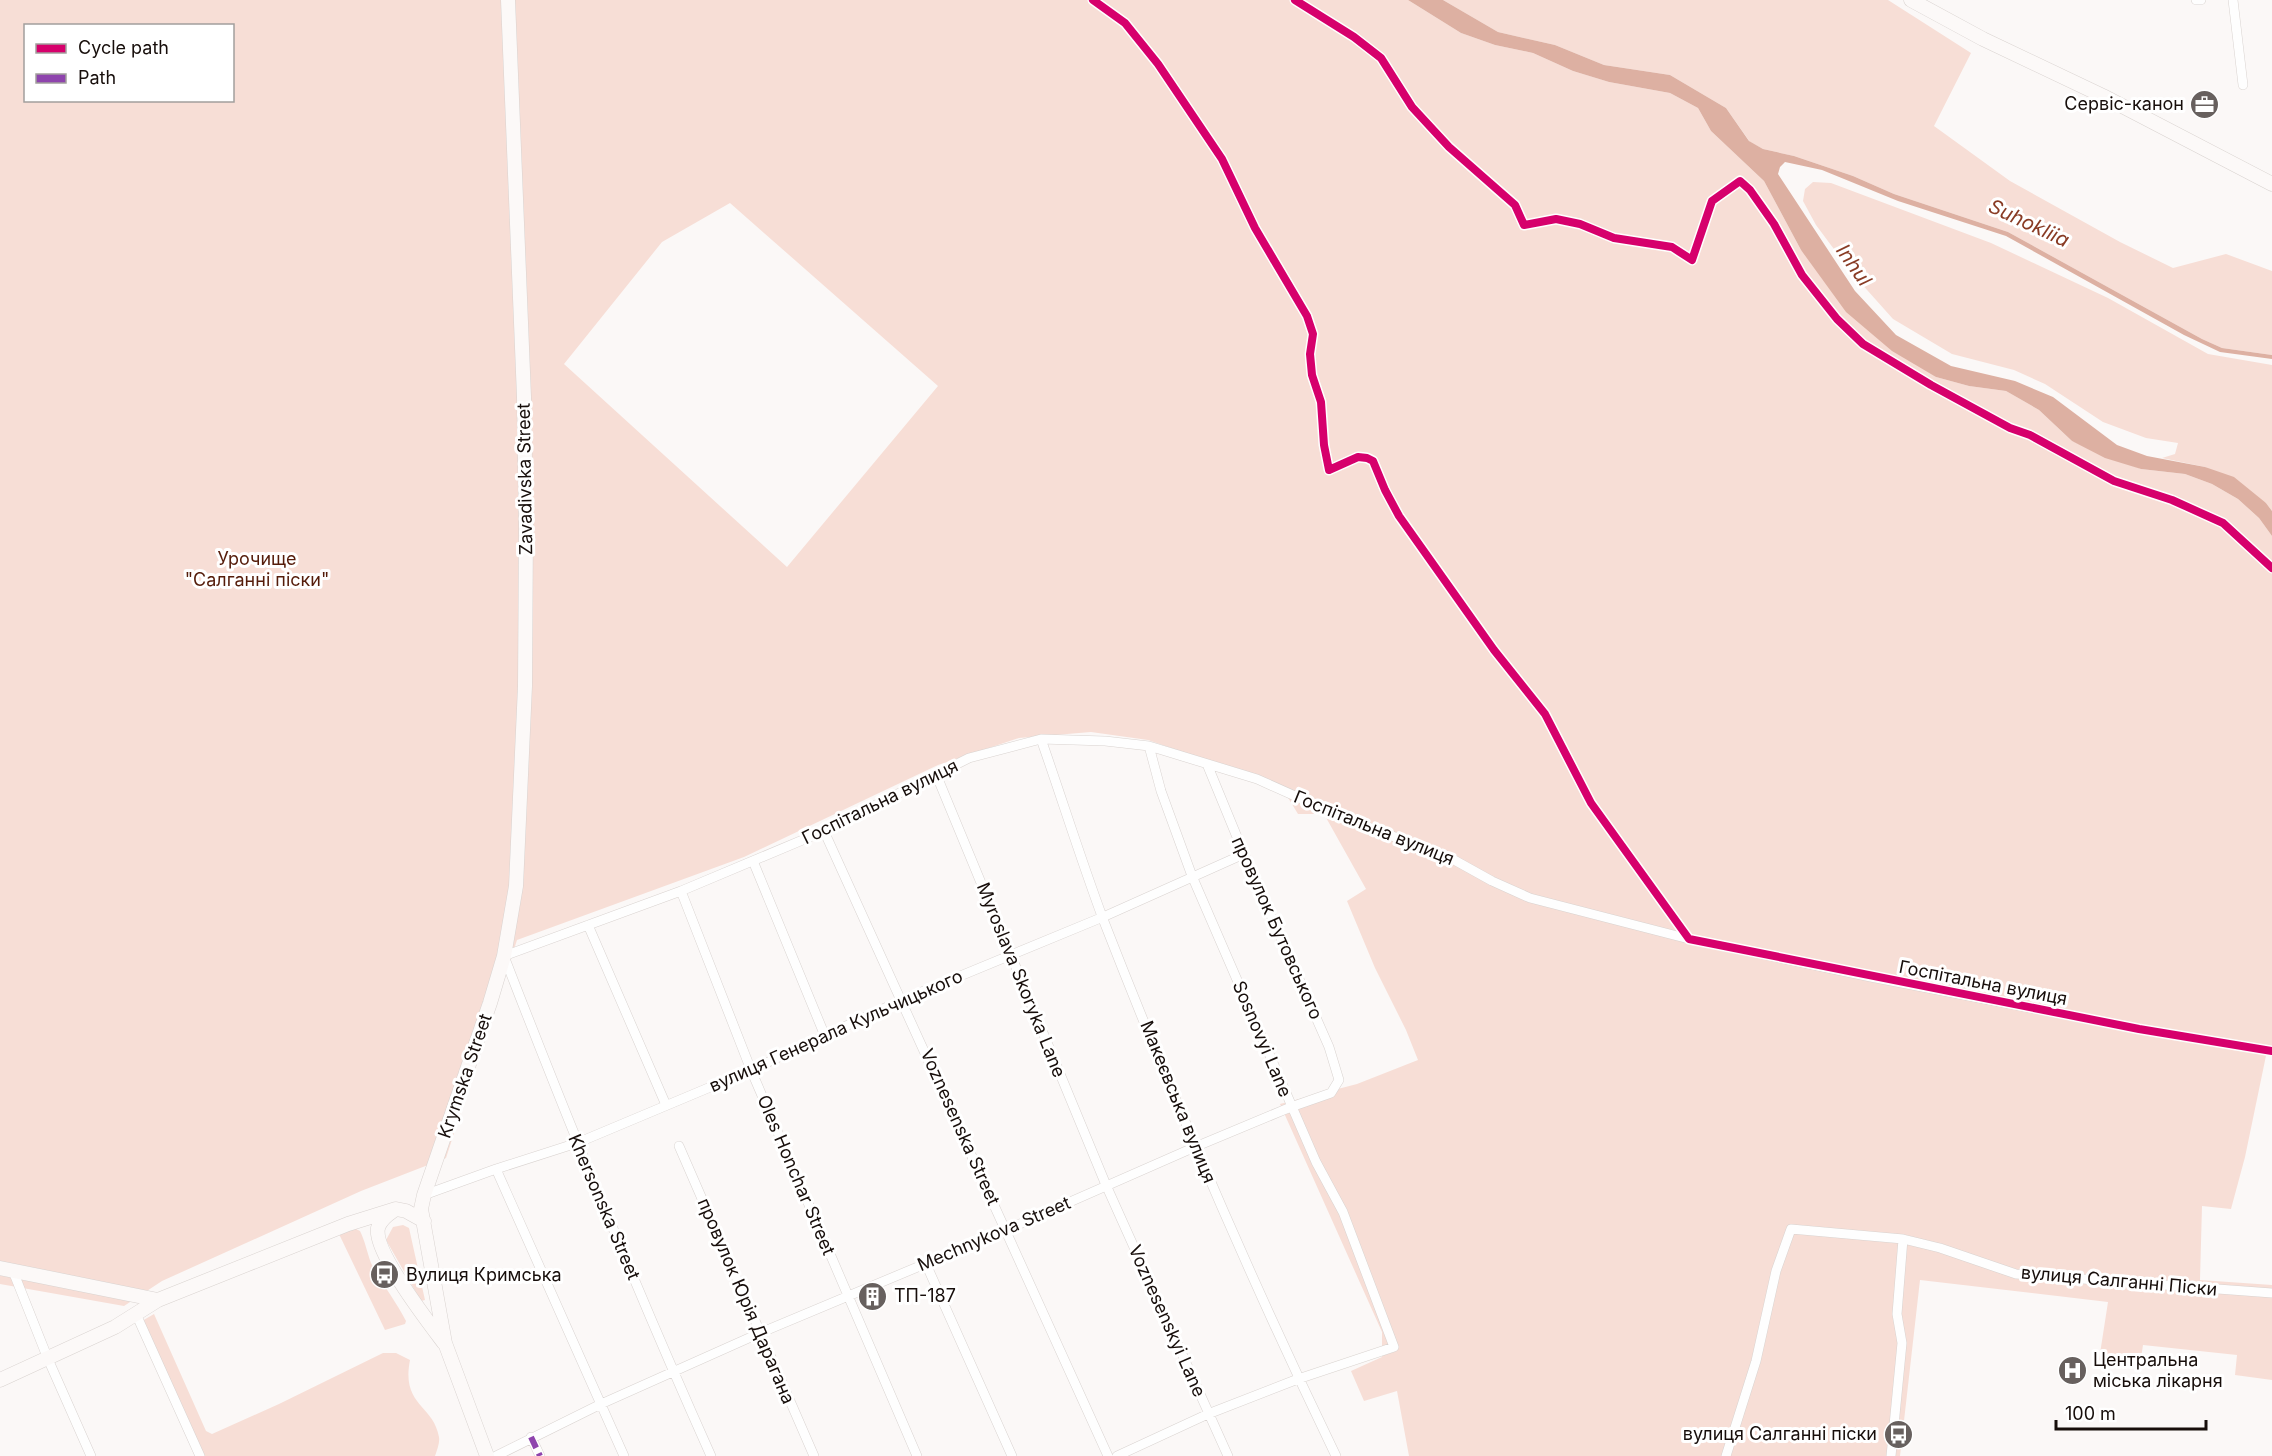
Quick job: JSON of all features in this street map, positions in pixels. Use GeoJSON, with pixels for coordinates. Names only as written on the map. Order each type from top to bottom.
{"type":"FeatureCollection","features":[{"type":"Feature","properties":{"kind":"street","name":"Zavadivska Street"},"geometry":{"type":"LineString","coordinates":[[504,956],[516,886],[525,686],[526,560],[524,397],[508,0]]}},
{"type":"Feature","properties":{"kind":"street"},"geometry":{"type":"LineString","coordinates":[[1911,0],[1983,39],[2103,96],[2272,184]]}},
{"type":"Feature","properties":{"kind":"street"},"geometry":{"type":"LineString","coordinates":[[2196,0],[2201,0]]}},
{"type":"Feature","properties":{"kind":"street"},"geometry":{"type":"LineString","coordinates":[[2233,0],[2243,84]]}},
{"type":"Feature","properties":{"kind":"street","name":"Госпітальна вулиця"},"geometry":{"type":"LineString","coordinates":[[504,956],[681,891],[824,831],[969,758],[1041,739],[1105,741],[1149,746],[1257,779],[1360,825],[1447,856],[1492,881],[1530,898],[1689,939],[1849,972],[2139,1029],[2272,1051]]}},
{"type":"Feature","properties":{"kind":"street","name":"Макеєвська вулиця"},"geometry":{"type":"LineString","coordinates":[[1041,739],[1103,917],[1195,1147],[1298,1379],[1336,1456]]}},
{"type":"Feature","properties":{"kind":"street","name":"Sosnovyi Lane"},"geometry":{"type":"LineString","coordinates":[[1149,746],[1161,791],[1192,876],[1291,1107],[1316,1162],[1343,1212],[1394,1347],[1298,1379]]}},
{"type":"Feature","properties":{"kind":"street","name":"провулок Бутовського"},"geometry":{"type":"LineString","coordinates":[[1207,764],[1329,1047],[1339,1080],[1331,1093]]}},
{"type":"Feature","properties":{"kind":"street","name":"Myroslava Skoryka Lane"},"geometry":{"type":"LineString","coordinates":[[936,774],[1106,1185]]}},
{"type":"Feature","properties":{"kind":"street","name":"Voznesenska Street"},"geometry":{"type":"LineString","coordinates":[[824,831],[1108,1456]]}},
{"type":"Feature","properties":{"kind":"street","name":"вулиця Генерала Кульчицького"},"geometry":{"type":"LineString","coordinates":[[424,1196],[496,1169],[577,1143],[751,1070],[902,1000],[1010,957],[1244,854]]}},
{"type":"Feature","properties":{"kind":"street"},"geometry":{"type":"LineString","coordinates":[[753,861],[825,1036]]}},
{"type":"Feature","properties":{"kind":"street","name":"Oles Honchar Street"},"geometry":{"type":"LineString","coordinates":[[681,891],[751,1070],[917,1456]]}},
{"type":"Feature","properties":{"kind":"street"},"geometry":{"type":"LineString","coordinates":[[588,925],[666,1105]]}},
{"type":"Feature","properties":{"kind":"street","name":"Khersonska Street"},"geometry":{"type":"LineString","coordinates":[[504,956],[577,1143],[673,1372],[711,1456]]}},
{"type":"Feature","properties":{"kind":"street","name":"Krymska Street"},"geometry":{"type":"LineString","coordinates":[[487,1456],[445,1344],[421,1209],[504,956]]}},
{"type":"Feature","properties":{"kind":"street","name":"Mechnykova Street"},"geometry":{"type":"LineString","coordinates":[[496,1456],[601,1404],[847,1295],[927,1264],[1195,1147],[1331,1093]]}},
{"type":"Feature","properties":{"kind":"street","name":"провулок Юрія Дарагана"},"geometry":{"type":"LineString","coordinates":[[679,1146],[814,1456]]}},
{"type":"Feature","properties":{"kind":"street"},"geometry":{"type":"LineString","coordinates":[[496,1169],[624,1456]]}},
{"type":"Feature","properties":{"kind":"street","name":"Voznesenskyi Lane"},"geometry":{"type":"LineString","coordinates":[[1106,1185],[1228,1456]]}},
{"type":"Feature","properties":{"kind":"street"},"geometry":{"type":"LineString","coordinates":[[0,1380],[116,1327],[158,1300],[348,1224],[412,1204],[424,1196]]}},
{"type":"Feature","properties":{"kind":"street"},"geometry":{"type":"LineString","coordinates":[[396,1209],[424,1221]]}},
{"type":"Feature","properties":{"kind":"street"},"geometry":{"type":"LineString","coordinates":[[348,1224],[358,1224],[378,1238],[381,1223],[396,1209]]}},
{"type":"Feature","properties":{"kind":"street","name":"вулиця Салганні Піски"},"geometry":{"type":"LineString","coordinates":[[1726,1456],[1756,1361],[1776,1271],[1791,1229],[1903,1239],[1940,1248],[2016,1274],[2272,1293]]}},
{"type":"Feature","properties":{"kind":"street","name":"Krymska Street"},"geometry":{"type":"LineString","coordinates":[[378,1238],[394,1272],[445,1344]]}},
{"type":"Feature","properties":{"kind":"street"},"geometry":{"type":"LineString","coordinates":[[1891,1456],[1902,1343],[1898,1314],[1903,1239]]}},
{"type":"Feature","properties":{"kind":"street"},"geometry":{"type":"LineString","coordinates":[[927,1264],[1012,1456]]}},
{"type":"Feature","properties":{"kind":"street"},"geometry":{"type":"LineString","coordinates":[[7,1270],[158,1300]]}},
{"type":"Feature","properties":{"kind":"street"},"geometry":{"type":"LineString","coordinates":[[7,1270],[91,1456]]}},
{"type":"Feature","properties":{"kind":"street"},"geometry":{"type":"LineString","coordinates":[[426,1320],[436,1314],[439,1303]]}},
{"type":"Feature","properties":{"kind":"street"},"geometry":{"type":"LineString","coordinates":[[136,1314],[200,1456]]}},
{"type":"Feature","properties":{"kind":"street"},"geometry":{"type":"LineString","coordinates":[[1117,1456],[1208,1414],[1298,1379]]}},
{"type":"Feature","properties":{"kind":"street"},"geometry":{"type":"LineString","coordinates":[[531,1437],[540,1456]]}},
{"type":"Feature","properties":{"kind":"green space","name":"Урочище \"Салганні піски\""},"geometry":{"type":"Polygon","coordinates":[[[0,0],[1408,0],[1461,33],[1495,45],[1533,53],[1573,71],[1609,82],[1670,93],[1698,108],[1711,131],[1764,181],[1801,250],[1936,377],[1969,386],[2006,391],[2039,410],[2072,441],[2141,469],[2185,474],[2212,484],[2238,499],[2259,518],[2272,536],[2272,1046],[2268,1046],[2245,1157],[2231,1209],[2202,1206],[2200,1280],[2272,1285],[2272,1380],[2235,1375],[2237,1355],[2143,1345],[2140,1365],[2099,1360],[2108,1302],[1920,1280],[1900,1456],[1409,1456],[1397,1391],[1364,1401],[1351,1371],[1382,1357],[1382,1332],[1280,1104],[1357,1084],[1418,1060],[1347,901],[1366,889],[1324,814],[1298,814],[1287,796],[1212,762],[1148,740],[1091,732],[1019,738],[938,765],[744,857],[517,940],[446,1158],[361,1191],[162,1281],[124,1306],[0,1284],[0,0]],[[730,203],[662,242],[564,364],[787,567],[938,386],[730,203]]]}},
{"type":"Feature","properties":{"kind":"green space"},"geometry":{"type":"Polygon","coordinates":[[[1443,0],[1888,0],[1971,53],[1934,126],[2010,181],[2120,242],[2173,268],[2226,254],[2272,271],[2272,355],[2222,348],[2202,339],[2008,232],[1894,194],[1853,176],[1794,156],[1763,149],[1750,142],[1726,108],[1670,75],[1604,65],[1555,45],[1498,32],[1443,0]]]}},
{"type":"Feature","properties":{"kind":"green space"},"geometry":{"type":"Polygon","coordinates":[[[1813,182],[1831,183],[1991,243],[2108,298],[2208,354],[2272,365],[2272,511],[2266,503],[2205,467],[2162,458],[2175,454],[2178,443],[2146,438],[2103,422],[2045,384],[2014,370],[1952,354],[1893,319],[1851,272],[1816,225],[1803,201],[1805,189],[1813,182]]]}},
{"type":"Feature","properties":{"kind":"green space"},"geometry":{"type":"Polygon","coordinates":[[[403,1225],[409,1228],[425,1300],[421,1301],[386,1240],[393,1227],[403,1225]]]}},
{"type":"Feature","properties":{"kind":"green space"},"geometry":{"type":"Polygon","coordinates":[[[354,1228],[360,1231],[371,1263],[406,1321],[405,1324],[385,1330],[339,1234],[354,1228]]]}},
{"type":"Feature","properties":{"kind":"green space"},"geometry":{"type":"Polygon","coordinates":[[[154,1314],[206,1431],[212,1434],[383,1353],[396,1353],[410,1360],[408,1375],[410,1387],[436,1426],[439,1439],[435,1456],[204,1456],[142,1321],[154,1314]]]}},
{"type":"Feature","properties":{"kind":"shaded area"},"geometry":{"type":"Polygon","coordinates":[[[1408,0],[1443,0],[1498,32],[1555,45],[1604,65],[1670,75],[1726,108],[1749,141],[1763,149],[1794,156],[1853,176],[1894,194],[2008,232],[2202,339],[2222,348],[2272,355],[2272,359],[2220,352],[2184,335],[2006,236],[1898,201],[1822,170],[1785,162],[1780,167],[1778,174],[1855,291],[1896,335],[1951,366],[2015,381],[2053,397],[2117,445],[2147,456],[2205,467],[2234,477],[2266,503],[2272,511],[2272,536],[2259,518],[2238,499],[2212,484],[2185,474],[2141,469],[2105,458],[2072,441],[2039,410],[2006,391],[1969,386],[1936,377],[1892,351],[1846,312],[1801,250],[1764,181],[1711,131],[1698,108],[1670,93],[1609,82],[1573,71],[1533,53],[1495,45],[1461,33],[1408,0]]]}},
{"type":"Feature","properties":{"kind":"marked path"},"geometry":{"type":"LineString","coordinates":[[531,1437],[540,1456]]}},
{"type":"Feature","properties":{"kind":"cycle path"},"geometry":{"type":"LineString","coordinates":[[1093,0],[1125,23],[1158,64],[1222,159],[1255,228],[1307,316],[1313,334],[1310,354],[1312,375],[1321,402],[1324,445],[1329,470],[1358,457],[1373,461],[1399,516],[1494,650],[1545,714],[1591,803],[1689,939],[2139,1029],[2272,1051]]}},
{"type":"Feature","properties":{"kind":"cycle path"},"geometry":{"type":"LineString","coordinates":[[1295,0],[1354,37],[1381,58],[1412,107],[1449,147],[1515,205],[1524,225],[1556,219],[1580,224],[1614,238],[1672,247],[1692,260],[1712,201],[1740,181],[1750,190],[1774,224],[1802,275],[1837,319],[1863,344],[1931,385],[2114,481],[2172,500],[2223,523],[2272,568]]}},
{"type":"Feature","properties":{"kind":"place","name":"Сервіс-канон"},"geometry":{"type":"Point","coordinates":[2205,104]}},
{"type":"Feature","properties":{"kind":"place","name":"Вулиця Кримська"},"geometry":{"type":"Point","coordinates":[385,1275]}},
{"type":"Feature","properties":{"kind":"place","name":"ТП-187"},"geometry":{"type":"Point","coordinates":[873,1296]}},
{"type":"Feature","properties":{"kind":"place","name":"Центральна міська лікарня"},"geometry":{"type":"Point","coordinates":[2072,1370]}},
{"type":"Feature","properties":{"kind":"place","name":"вулиця Салганні піски"},"geometry":{"type":"Point","coordinates":[1898,1434]}},
{"type":"Feature","properties":{"kind":"water label","name":"Suhokliia"},"geometry":{"type":"Point","coordinates":[2029,223]}},
{"type":"Feature","properties":{"kind":"water label","name":"Inhul"},"geometry":{"type":"Point","coordinates":[1854,265]}}]}
